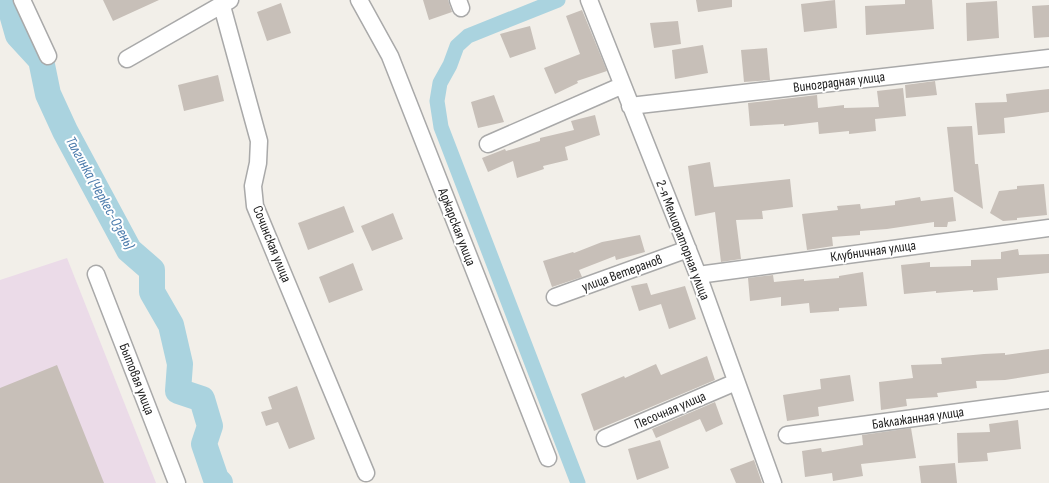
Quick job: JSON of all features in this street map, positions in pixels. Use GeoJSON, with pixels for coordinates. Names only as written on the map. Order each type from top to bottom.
{"type":"FeatureCollection","features":[{"type":"Feature","properties":{"kind":"street"},"geometry":{"type":"LineString","coordinates":[[22,0],[48,56]]}},
{"type":"Feature","properties":{"kind":"street","name":"Аджарская улица"},"geometry":{"type":"LineString","coordinates":[[359,0],[390,56],[548,458]]}},
{"type":"Feature","properties":{"kind":"street","name":"2-я Мелиораторная улица"},"geometry":{"type":"LineString","coordinates":[[589,0],[698,275],[773,483]]}},
{"type":"Feature","properties":{"kind":"street"},"geometry":{"type":"LineString","coordinates":[[127,59],[226,3]]}},
{"type":"Feature","properties":{"kind":"street","name":"Сочинская улица"},"geometry":{"type":"LineString","coordinates":[[226,3],[259,140],[258,163],[253,186],[255,206],[366,473]]}},
{"type":"Feature","properties":{"kind":"street","name":"Виноградная улица"},"geometry":{"type":"LineString","coordinates":[[630,106],[1049,58]]}},
{"type":"Feature","properties":{"kind":"street"},"geometry":{"type":"LineString","coordinates":[[488,144],[622,86]]}},
{"type":"Feature","properties":{"kind":"street","name":"Клубничная улица"},"geometry":{"type":"LineString","coordinates":[[698,275],[1049,228]]}},
{"type":"Feature","properties":{"kind":"street","name":"улица Ветеранов"},"geometry":{"type":"LineString","coordinates":[[556,297],[688,249]]}},
{"type":"Feature","properties":{"kind":"street","name":"Бытовая улица"},"geometry":{"type":"LineString","coordinates":[[96,274],[177,483]]}},
{"type":"Feature","properties":{"kind":"street","name":"Песочная улица"},"geometry":{"type":"LineString","coordinates":[[605,438],[736,382]]}},
{"type":"Feature","properties":{"kind":"street","name":"Баклажанная улица"},"geometry":{"type":"LineString","coordinates":[[786,435],[1049,400]]}},
{"type":"Feature","properties":{"kind":"shaded area"},"geometry":{"type":"Polygon","coordinates":[[[67,258],[156,483],[0,483],[0,280],[67,258]]]}},
{"type":"Feature","properties":{"kind":"building"},"geometry":{"type":"Polygon","coordinates":[[[103,0],[159,0],[113,21],[103,0]]]}},
{"type":"Feature","properties":{"kind":"building"},"geometry":{"type":"Polygon","coordinates":[[[423,0],[448,0],[452,12],[429,20],[423,0]]]}},
{"type":"Feature","properties":{"kind":"building"},"geometry":{"type":"Polygon","coordinates":[[[696,0],[732,0],[732,7],[698,12],[696,0]]]}},
{"type":"Feature","properties":{"kind":"building"},"geometry":{"type":"Polygon","coordinates":[[[835,0],[837,28],[804,32],[801,4],[835,0]]]}},
{"type":"Feature","properties":{"kind":"building"},"geometry":{"type":"Polygon","coordinates":[[[905,0],[932,0],[934,29],[866,35],[865,6],[905,4],[905,0]]]}},
{"type":"Feature","properties":{"kind":"building"},"geometry":{"type":"Polygon","coordinates":[[[997,1],[999,38],[967,41],[966,3],[997,1]]]}},
{"type":"Feature","properties":{"kind":"building"},"geometry":{"type":"Polygon","coordinates":[[[281,3],[291,33],[267,41],[257,12],[281,3]]]}},
{"type":"Feature","properties":{"kind":"building"},"geometry":{"type":"Polygon","coordinates":[[[1049,5],[1049,37],[1034,38],[1032,6],[1049,5]]]}},
{"type":"Feature","properties":{"kind":"building"},"geometry":{"type":"Polygon","coordinates":[[[582,10],[607,71],[577,81],[578,83],[555,94],[544,68],[580,54],[566,16],[582,10]]]}},
{"type":"Feature","properties":{"kind":"building"},"geometry":{"type":"Polygon","coordinates":[[[678,21],[681,44],[654,48],[650,23],[678,21]]]}},
{"type":"Feature","properties":{"kind":"building"},"geometry":{"type":"Polygon","coordinates":[[[530,26],[536,49],[510,58],[500,34],[530,26]]]}},
{"type":"Feature","properties":{"kind":"building"},"geometry":{"type":"Polygon","coordinates":[[[703,45],[708,73],[675,79],[672,50],[703,45]]]}},
{"type":"Feature","properties":{"kind":"building"},"geometry":{"type":"Polygon","coordinates":[[[767,48],[770,80],[744,82],[741,50],[767,48]]]}},
{"type":"Feature","properties":{"kind":"building"},"geometry":{"type":"Polygon","coordinates":[[[218,75],[224,101],[184,111],[178,85],[218,75]]]}},
{"type":"Feature","properties":{"kind":"building"},"geometry":{"type":"Polygon","coordinates":[[[935,81],[937,95],[906,98],[905,85],[935,81]]]}},
{"type":"Feature","properties":{"kind":"building"},"geometry":{"type":"Polygon","coordinates":[[[903,88],[906,116],[875,119],[876,131],[849,134],[849,131],[819,134],[818,122],[784,126],[784,124],[750,126],[748,103],[817,95],[818,108],[844,105],[844,108],[879,107],[877,91],[903,88]]]}},
{"type":"Feature","properties":{"kind":"building"},"geometry":{"type":"Polygon","coordinates":[[[1049,89],[1049,112],[1004,118],[1005,133],[978,135],[975,103],[1007,102],[1006,94],[1049,89]]]}},
{"type":"Feature","properties":{"kind":"building"},"geometry":{"type":"Polygon","coordinates":[[[494,95],[504,122],[478,128],[471,102],[494,95]]]}},
{"type":"Feature","properties":{"kind":"building"},"geometry":{"type":"Polygon","coordinates":[[[595,115],[600,135],[565,147],[568,160],[543,166],[544,169],[517,178],[513,161],[488,172],[482,158],[505,149],[506,151],[540,141],[540,138],[574,130],[571,121],[595,115]]]}},
{"type":"Feature","properties":{"kind":"building"},"geometry":{"type":"Polygon","coordinates":[[[972,126],[975,164],[978,164],[983,209],[954,191],[947,127],[972,126]]]}},
{"type":"Feature","properties":{"kind":"building"},"geometry":{"type":"Polygon","coordinates":[[[710,162],[714,187],[790,179],[793,207],[762,211],[763,219],[736,220],[741,259],[721,262],[715,212],[695,216],[688,166],[710,162]]]}},
{"type":"Feature","properties":{"kind":"building"},"geometry":{"type":"Polygon","coordinates":[[[1044,184],[1047,215],[1003,221],[990,213],[999,191],[1017,189],[1017,186],[1044,184]]]}},
{"type":"Feature","properties":{"kind":"building"},"geometry":{"type":"Polygon","coordinates":[[[920,197],[921,201],[953,197],[956,221],[948,222],[947,227],[934,227],[934,222],[860,231],[860,235],[832,237],[833,246],[807,250],[802,214],[838,210],[837,206],[860,204],[861,209],[895,205],[895,201],[920,197]]]}},
{"type":"Feature","properties":{"kind":"building"},"geometry":{"type":"Polygon","coordinates":[[[344,206],[354,232],[308,250],[298,223],[344,206]]]}},
{"type":"Feature","properties":{"kind":"building"},"geometry":{"type":"Polygon","coordinates":[[[393,213],[403,239],[372,251],[361,226],[393,213]]]}},
{"type":"Feature","properties":{"kind":"building"},"geometry":{"type":"Polygon","coordinates":[[[640,235],[645,252],[616,260],[615,256],[579,270],[582,277],[552,287],[543,261],[574,253],[602,242],[640,235]]]}},
{"type":"Feature","properties":{"kind":"building"},"geometry":{"type":"Polygon","coordinates":[[[1018,249],[1019,255],[1049,254],[1049,273],[997,278],[998,290],[936,293],[936,291],[904,294],[901,265],[930,262],[930,267],[971,266],[971,260],[1001,259],[1001,252],[1018,249]]]}},
{"type":"Feature","properties":{"kind":"building"},"geometry":{"type":"Polygon","coordinates":[[[353,263],[363,290],[329,303],[319,277],[353,263]]]}},
{"type":"Feature","properties":{"kind":"building"},"geometry":{"type":"Polygon","coordinates":[[[863,272],[867,306],[839,308],[839,311],[810,313],[809,303],[781,306],[781,297],[750,301],[748,278],[773,275],[774,282],[804,279],[804,281],[839,278],[839,276],[863,272]]]}},
{"type":"Feature","properties":{"kind":"building"},"geometry":{"type":"Polygon","coordinates":[[[647,283],[651,295],[685,286],[696,319],[669,329],[661,304],[639,311],[631,286],[647,283]]]}},
{"type":"Feature","properties":{"kind":"building"},"geometry":{"type":"Polygon","coordinates":[[[1049,349],[1049,373],[1005,380],[976,381],[977,388],[937,393],[938,397],[906,399],[907,406],[881,410],[879,382],[913,378],[911,365],[942,364],[941,358],[1005,353],[1005,355],[1049,349]]]}},
{"type":"Feature","properties":{"kind":"building"},"geometry":{"type":"Polygon","coordinates":[[[707,356],[715,380],[594,431],[581,394],[656,364],[661,375],[707,356]]]}},
{"type":"Feature","properties":{"kind":"building"},"geometry":{"type":"Polygon","coordinates":[[[57,365],[104,483],[0,483],[0,388],[57,365]]]}},
{"type":"Feature","properties":{"kind":"building"},"geometry":{"type":"Polygon","coordinates":[[[850,375],[854,401],[818,407],[819,416],[787,421],[783,395],[821,389],[820,379],[850,375]]]}},
{"type":"Feature","properties":{"kind":"building"},"geometry":{"type":"Polygon","coordinates":[[[297,386],[315,439],[289,449],[278,422],[266,426],[261,412],[272,409],[268,397],[297,386]]]}},
{"type":"Feature","properties":{"kind":"building"},"geometry":{"type":"Polygon","coordinates":[[[715,402],[723,424],[706,432],[700,419],[656,438],[652,429],[715,402]]]}},
{"type":"Feature","properties":{"kind":"building"},"geometry":{"type":"Polygon","coordinates":[[[1018,420],[1021,449],[987,453],[988,461],[958,463],[957,433],[990,432],[989,424],[1018,420]]]}},
{"type":"Feature","properties":{"kind":"building"},"geometry":{"type":"Polygon","coordinates":[[[911,428],[916,458],[861,464],[863,476],[833,481],[832,473],[805,477],[802,451],[821,448],[822,452],[863,445],[862,435],[911,428]]]}},
{"type":"Feature","properties":{"kind":"building"},"geometry":{"type":"Polygon","coordinates":[[[660,440],[669,468],[637,480],[628,449],[660,440]]]}},
{"type":"Feature","properties":{"kind":"building"},"geometry":{"type":"Polygon","coordinates":[[[754,460],[762,483],[736,483],[730,469],[754,460]]]}},
{"type":"Feature","properties":{"kind":"building"},"geometry":{"type":"Polygon","coordinates":[[[955,463],[957,483],[921,483],[919,466],[955,463]]]}},
{"type":"Feature","properties":{"kind":"waterway","name":"Талгинка (Черкес-Озень)"},"geometry":{"type":"LineString","coordinates":[[8,0],[18,35],[41,60],[48,94],[65,131],[129,250],[152,270],[152,292],[171,325],[180,364],[178,391],[202,399],[210,426],[204,444],[216,479],[220,483]]}},
{"type":"Feature","properties":{"kind":"waterway"},"geometry":{"type":"LineString","coordinates":[[558,0],[468,36],[457,46],[450,65],[440,83],[437,101],[441,127],[578,483]]}}]}
